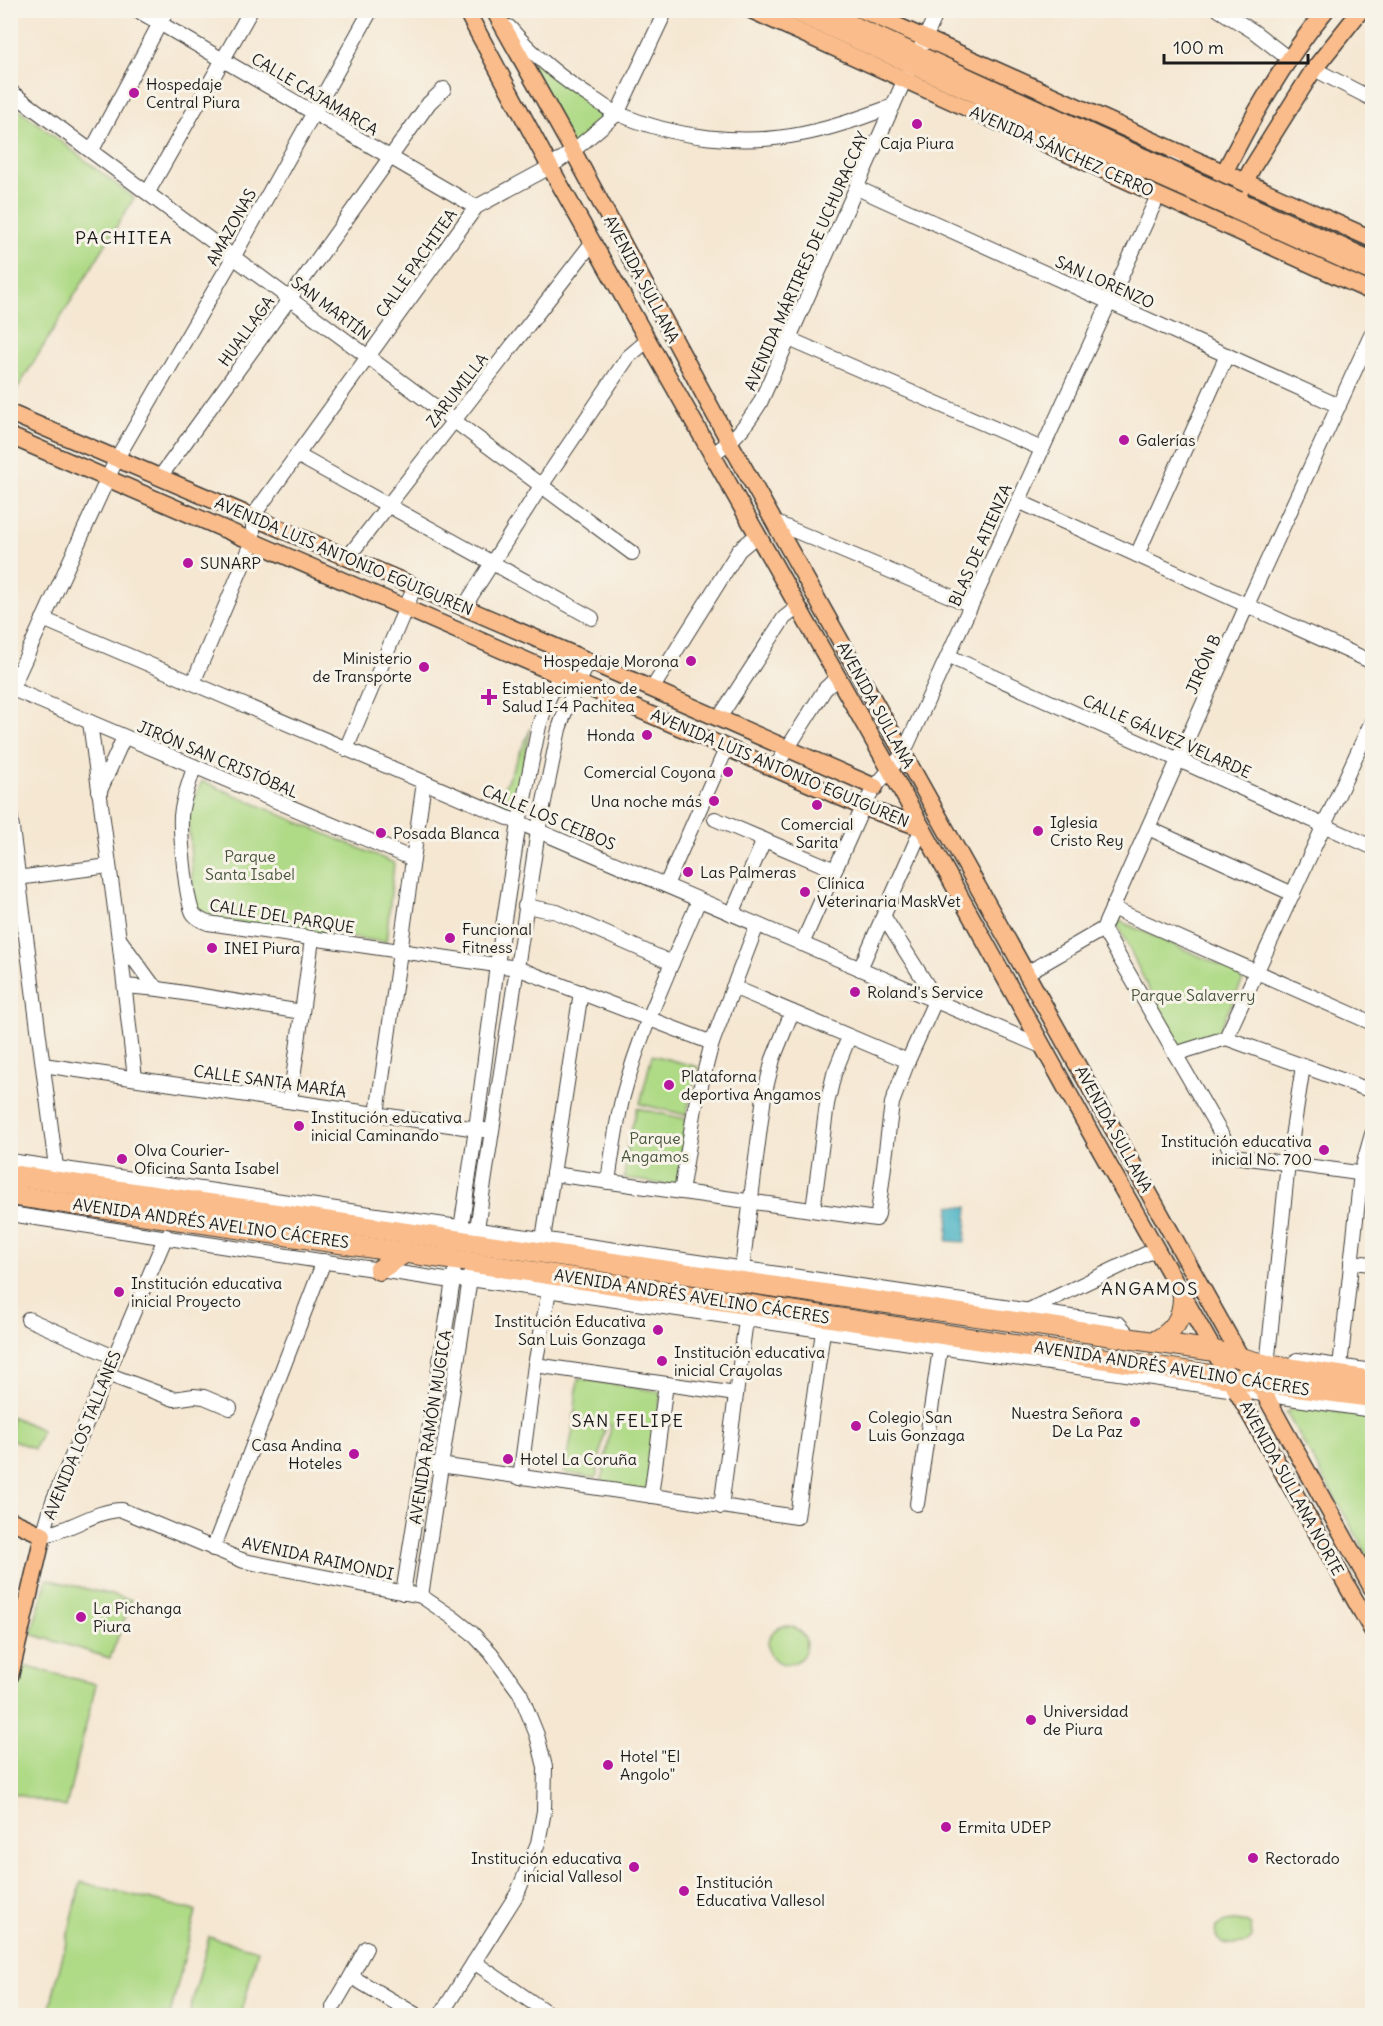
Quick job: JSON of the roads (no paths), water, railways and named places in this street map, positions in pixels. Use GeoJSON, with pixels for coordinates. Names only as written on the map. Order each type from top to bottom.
{"type":"FeatureCollection","features":[{"type":"Feature","properties":{"kind":"highway","name":"AVENIDA ANDRÉS AVELINO CÁCERES"},"geometry":{"type":"LineString","coordinates":[[10,1175],[467,1249],[1261,1389],[1372,1397]]}},
{"type":"Feature","properties":{"kind":"highway","name":"AVENIDA ANDRÉS AVELINO CÁCERES"},"geometry":{"type":"LineString","coordinates":[[10,1195],[406,1252],[467,1249],[1132,1339],[1215,1351],[1267,1365],[1339,1371],[1372,1381]]}},
{"type":"Feature","properties":{"kind":"highway"},"geometry":{"type":"LineString","coordinates":[[379,1270],[406,1252]]}},
{"type":"Feature","properties":{"kind":"highway"},"geometry":{"type":"LineString","coordinates":[[1153,1342],[1162,1338],[1176,1324],[1181,1316],[1183,1297]]}},
{"type":"Feature","properties":{"kind":"main road","name":"AVENIDA SULLANA"},"geometry":{"type":"LineString","coordinates":[[466,10],[592,243],[890,768],[1041,1046],[1233,1384]]}},
{"type":"Feature","properties":{"kind":"main road","name":"AVENIDA SULLANA"},"geometry":{"type":"LineString","coordinates":[[494,10],[573,151],[730,443],[1241,1358],[1261,1389]]}},
{"type":"Feature","properties":{"kind":"main road","name":"AVENIDA SÁNCHEZ CERRO"},"geometry":{"type":"LineString","coordinates":[[751,10],[915,60],[1178,152],[1372,239]]}},
{"type":"Feature","properties":{"kind":"main road","name":"AVENIDA SÁNCHEZ CERRO"},"geometry":{"type":"LineString","coordinates":[[789,10],[915,60],[1144,164],[1372,292]]}},
{"type":"Feature","properties":{"kind":"main road","name":"AVENIDA SÁNCHEZ CERRO"},"geometry":{"type":"LineString","coordinates":[[822,10],[1158,195],[1203,215],[1233,212],[1372,260]]}},
{"type":"Feature","properties":{"kind":"main road","name":"AVENIDA SÁNCHEZ CERRO"},"geometry":{"type":"LineString","coordinates":[[862,10],[915,60]]}},
{"type":"Feature","properties":{"kind":"main road"},"geometry":{"type":"LineString","coordinates":[[1203,215],[1264,98],[1289,59],[1326,10]]}},
{"type":"Feature","properties":{"kind":"main road"},"geometry":{"type":"LineString","coordinates":[[1233,212],[1244,182],[1314,69],[1361,10]]}},
{"type":"Feature","properties":{"kind":"main road","name":"AVENIDA SÁNCHEZ CERRO"},"geometry":{"type":"LineString","coordinates":[[1233,212],[1372,273]]}},
{"type":"Feature","properties":{"kind":"main road","name":"AVENIDA LUIS ANTONIO EGUIGUREN"},"geometry":{"type":"LineString","coordinates":[[10,412],[570,652],[875,787]]}},
{"type":"Feature","properties":{"kind":"main road","name":"AVENIDA LUIS ANTONIO EGUIGUREN"},"geometry":{"type":"LineString","coordinates":[[10,436],[579,681],[863,807],[922,828]]}},
{"type":"Feature","properties":{"kind":"main road"},"geometry":{"type":"LineString","coordinates":[[1041,1046],[1064,1038]]}},
{"type":"Feature","properties":{"kind":"main road"},"geometry":{"type":"LineString","coordinates":[[1204,1331],[1214,1329],[1220,1320]]}},
{"type":"Feature","properties":{"kind":"main road","name":"AVENIDA SULLANA NORTE"},"geometry":{"type":"LineString","coordinates":[[1233,1384],[1372,1630]]}},
{"type":"Feature","properties":{"kind":"main road","name":"AVENIDA SULLANA NORTE"},"geometry":{"type":"LineString","coordinates":[[1261,1389],[1372,1588]]}},
{"type":"Feature","properties":{"kind":"main road"},"geometry":{"type":"LineString","coordinates":[[10,1520],[43,1535]]}},
{"type":"Feature","properties":{"kind":"main road","name":"AVENIDA LOS TALLANES"},"geometry":{"type":"LineString","coordinates":[[10,1676],[43,1535]]}},
{"type":"Feature","properties":{"kind":"street","name":"CALLE CAJAMARCA"},"geometry":{"type":"LineString","coordinates":[[137,10],[476,207]]}},
{"type":"Feature","properties":{"kind":"street"},"geometry":{"type":"LineString","coordinates":[[92,150],[167,10]]}},
{"type":"Feature","properties":{"kind":"street"},"geometry":{"type":"LineString","coordinates":[[148,192],[251,10]]}},
{"type":"Feature","properties":{"kind":"street","name":"AMAZONAS"},"geometry":{"type":"LineString","coordinates":[[11,690],[117,458],[234,256],[370,10]]}},
{"type":"Feature","properties":{"kind":"street"},"geometry":{"type":"LineString","coordinates":[[494,10],[530,50],[571,85],[617,114],[661,129],[692,135],[754,139],[800,135],[845,124],[893,106]]}},
{"type":"Feature","properties":{"kind":"street"},"geometry":{"type":"LineString","coordinates":[[617,114],[666,10]]}},
{"type":"Feature","properties":{"kind":"street","name":"AVENIDA MÁRTIRES DE UCHURACCAY"},"geometry":{"type":"LineString","coordinates":[[711,455],[730,443],[744,429],[760,403],[938,10]]}},
{"type":"Feature","properties":{"kind":"street"},"geometry":{"type":"LineString","coordinates":[[1219,10],[1253,31],[1289,59]]}},
{"type":"Feature","properties":{"kind":"street"},"geometry":{"type":"LineString","coordinates":[[1314,69],[1372,99]]}},
{"type":"Feature","properties":{"kind":"street","name":"HUALLAGA"},"geometry":{"type":"LineString","coordinates":[[160,477],[429,103],[444,89]]}},
{"type":"Feature","properties":{"kind":"street","name":"SAN MARTÍN"},"geometry":{"type":"LineString","coordinates":[[10,90],[632,553]]}},
{"type":"Feature","properties":{"kind":"street","name":"CALLE PACHITEA"},"geometry":{"type":"LineString","coordinates":[[253,516],[476,207],[573,151],[617,114]]}},
{"type":"Feature","properties":{"kind":"street","name":"BLAS DE ATIENZA"},"geometry":{"type":"LineString","coordinates":[[802,944],[863,807],[875,787],[903,754],[1178,152]]}},
{"type":"Feature","properties":{"kind":"street","name":"SAN LORENZO"},"geometry":{"type":"LineString","coordinates":[[857,188],[1339,406]]}},
{"type":"Feature","properties":{"kind":"street","name":"ZARUMILLA"},"geometry":{"type":"LineString","coordinates":[[348,557],[592,243]]}},
{"type":"Feature","properties":{"kind":"street","name":"JIRÓN B"},"geometry":{"type":"LineString","coordinates":[[1103,929],[1247,605],[1372,333]]}},
{"type":"Feature","properties":{"kind":"street"},"geometry":{"type":"LineString","coordinates":[[789,339],[1042,449]]}},
{"type":"Feature","properties":{"kind":"street"},"geometry":{"type":"LineString","coordinates":[[464,607],[541,486],[628,357],[648,340]]}},
{"type":"Feature","properties":{"kind":"street"},"geometry":{"type":"LineString","coordinates":[[1137,555],[1227,355]]}},
{"type":"Feature","properties":{"kind":"street"},"geometry":{"type":"LineString","coordinates":[[297,455],[592,618]]}},
{"type":"Feature","properties":{"kind":"street"},"geometry":{"type":"LineString","coordinates":[[1018,501],[1372,662]]}},
{"type":"Feature","properties":{"kind":"street"},"geometry":{"type":"LineString","coordinates":[[193,683],[254,541],[253,516]]}},
{"type":"Feature","properties":{"kind":"street"},"geometry":{"type":"LineString","coordinates":[[774,522],[971,605]]}},
{"type":"Feature","properties":{"kind":"street"},"geometry":{"type":"LineString","coordinates":[[652,689],[740,550],[758,536]]}},
{"type":"Feature","properties":{"kind":"street"},"geometry":{"type":"LineString","coordinates":[[346,749],[416,586]]}},
{"type":"Feature","properties":{"kind":"street"},"geometry":{"type":"LineString","coordinates":[[719,718],[784,618],[798,607]]}},
{"type":"Feature","properties":{"kind":"street","name":"CALLE LOS CEIBOS"},"geometry":{"type":"LineString","coordinates":[[43,619],[1041,1046]]}},
{"type":"Feature","properties":{"kind":"street"},"geometry":{"type":"LineString","coordinates":[[467,1249],[476,1129],[496,964],[519,823],[539,726],[570,652]]}},
{"type":"Feature","properties":{"kind":"street","name":"CALLE GÁLVEZ VELARDE"},"geometry":{"type":"LineString","coordinates":[[948,657],[1372,847]]}},
{"type":"Feature","properties":{"kind":"street"},"geometry":{"type":"LineString","coordinates":[[467,1249],[492,1131],[525,906],[559,729],[589,661]]}},
{"type":"Feature","properties":{"kind":"street"},"geometry":{"type":"LineString","coordinates":[[775,768],[825,689],[838,677]]}},
{"type":"Feature","properties":{"kind":"street","name":"JIRÓN SAN CRISTÓBAL"},"geometry":{"type":"LineString","coordinates":[[11,690],[413,859]]}},
{"type":"Feature","properties":{"kind":"street"},"geometry":{"type":"LineString","coordinates":[[1226,1038],[1372,721]]}},
{"type":"Feature","properties":{"kind":"street"},"geometry":{"type":"LineString","coordinates":[[90,722],[135,1078]]}},
{"type":"Feature","properties":{"kind":"street"},"geometry":{"type":"LineString","coordinates":[[99,793],[124,737]]}},
{"type":"Feature","properties":{"kind":"street"},"geometry":{"type":"LineString","coordinates":[[666,885],[727,747]]}},
{"type":"Feature","properties":{"kind":"street","name":"CALLE DEL PARQUE"},"geometry":{"type":"LineString","coordinates":[[194,767],[181,816],[188,898],[192,911],[200,920],[312,939],[517,968],[712,1044]]}},
{"type":"Feature","properties":{"kind":"street"},"geometry":{"type":"LineString","coordinates":[[377,1114],[424,782]]}},
{"type":"Feature","properties":{"kind":"street"},"geometry":{"type":"LineString","coordinates":[[10,813],[56,1167]]}},
{"type":"Feature","properties":{"kind":"street"},"geometry":{"type":"LineString","coordinates":[[715,819],[835,870]]}},
{"type":"Feature","properties":{"kind":"street"},"geometry":{"type":"LineString","coordinates":[[860,969],[922,828]]}},
{"type":"Feature","properties":{"kind":"street"},"geometry":{"type":"LineString","coordinates":[[1148,828],[1293,894]]}},
{"type":"Feature","properties":{"kind":"street"},"geometry":{"type":"LineString","coordinates":[[732,914],[764,840]]}},
{"type":"Feature","properties":{"kind":"street"},"geometry":{"type":"LineString","coordinates":[[17,878],[109,866]]}},
{"type":"Feature","properties":{"kind":"street"},"geometry":{"type":"LineString","coordinates":[[608,1182],[624,1094],[649,1019],[699,900]]}},
{"type":"Feature","properties":{"kind":"street"},"geometry":{"type":"LineString","coordinates":[[525,906],[557,912],[672,963]]}},
{"type":"Feature","properties":{"kind":"street"},"geometry":{"type":"LineString","coordinates":[[1112,908],[1372,1023]]}},
{"type":"Feature","properties":{"kind":"street"},"geometry":{"type":"LineString","coordinates":[[553,1174],[876,1219],[892,1103],[935,1001],[884,917]]}},
{"type":"Feature","properties":{"kind":"street"},"geometry":{"type":"LineString","coordinates":[[681,1192],[695,1108],[712,1044],[757,925]]}},
{"type":"Feature","properties":{"kind":"street"},"geometry":{"type":"LineString","coordinates":[[1027,973],[1103,929],[1234,1156],[1366,1174]]}},
{"type":"Feature","properties":{"kind":"street"},"geometry":{"type":"LineString","coordinates":[[119,939],[152,984],[159,989]]}},
{"type":"Feature","properties":{"kind":"street"},"geometry":{"type":"LineString","coordinates":[[290,1101],[312,939]]}},
{"type":"Feature","properties":{"kind":"street"},"geometry":{"type":"LineString","coordinates":[[124,986],[159,989],[302,1012]]}},
{"type":"Feature","properties":{"kind":"street"},"geometry":{"type":"LineString","coordinates":[[733,987],[908,1061]]}},
{"type":"Feature","properties":{"kind":"street"},"geometry":{"type":"LineString","coordinates":[[543,1239],[580,992]]}},
{"type":"Feature","properties":{"kind":"street"},"geometry":{"type":"LineString","coordinates":[[742,1269],[766,1086],[773,1059],[792,1012]]}},
{"type":"Feature","properties":{"kind":"street"},"geometry":{"type":"LineString","coordinates":[[813,1210],[829,1096],[834,1074],[849,1037]]}},
{"type":"Feature","properties":{"kind":"street"},"geometry":{"type":"LineString","coordinates":[[1175,1054],[1226,1038],[1372,1091]]}},
{"type":"Feature","properties":{"kind":"street","name":"CALLE SANTA MARÍA"},"geometry":{"type":"LineString","coordinates":[[43,1065],[492,1131]]}},
{"type":"Feature","properties":{"kind":"street"},"geometry":{"type":"LineString","coordinates":[[1268,1356],[1288,1163],[1304,1066]]}},
{"type":"Feature","properties":{"kind":"street"},"geometry":{"type":"LineString","coordinates":[[1339,1371],[1352,1262],[1372,1134]]}},
{"type":"Feature","properties":{"kind":"street","name":"AVENIDA ANDRÉS AVELINO CÁCERES"},"geometry":{"type":"LineString","coordinates":[[10,1161],[56,1167],[467,1249],[549,1291],[940,1349],[1233,1384]]}},
{"type":"Feature","properties":{"kind":"street","name":"AVENIDA ANDRÉS AVELINO CÁCERES"},"geometry":{"type":"LineString","coordinates":[[10,1214],[452,1281],[467,1249]]}},
{"type":"Feature","properties":{"kind":"street","name":"AVENIDA LOS TALLANES"},"geometry":{"type":"LineString","coordinates":[[43,1535],[52,1501],[166,1236]]}},
{"type":"Feature","properties":{"kind":"street","name":"AVENIDA ANDRÉS AVELINO CÁCERES"},"geometry":{"type":"LineString","coordinates":[[467,1249],[543,1239],[1119,1324],[1132,1339]]}},
{"type":"Feature","properties":{"kind":"street","name":"AVENIDA RAMÓN MUGICA"},"geometry":{"type":"LineString","coordinates":[[403,1593],[452,1281],[467,1249]]}},
{"type":"Feature","properties":{"kind":"street","name":"AVENIDA RAMÓN MUGICA"},"geometry":{"type":"LineString","coordinates":[[421,1596],[441,1465],[467,1249]]}},
{"type":"Feature","properties":{"kind":"street"},"geometry":{"type":"LineString","coordinates":[[1029,1310],[1156,1249]]}},
{"type":"Feature","properties":{"kind":"street"},"geometry":{"type":"LineString","coordinates":[[213,1549],[324,1261]]}},
{"type":"Feature","properties":{"kind":"street"},"geometry":{"type":"LineString","coordinates":[[1352,1262],[1372,1264]]}},
{"type":"Feature","properties":{"kind":"street"},"geometry":{"type":"LineString","coordinates":[[520,1478],[535,1365],[549,1291]]}},
{"type":"Feature","properties":{"kind":"street"},"geometry":{"type":"LineString","coordinates":[[28,1319],[114,1357]]}},
{"type":"Feature","properties":{"kind":"street"},"geometry":{"type":"LineString","coordinates":[[721,1506],[746,1320]]}},
{"type":"Feature","properties":{"kind":"street"},"geometry":{"type":"LineString","coordinates":[[424,1462],[797,1518],[823,1331]]}},
{"type":"Feature","properties":{"kind":"street"},"geometry":{"type":"LineString","coordinates":[[917,1504],[940,1349]]}},
{"type":"Feature","properties":{"kind":"street","name":"AVENIDA ANDRÉS AVELINO CÁCERES"},"geometry":{"type":"LineString","coordinates":[[1241,1358],[1268,1356],[1339,1371],[1372,1371]]}},
{"type":"Feature","properties":{"kind":"street"},"geometry":{"type":"LineString","coordinates":[[535,1365],[736,1394]]}},
{"type":"Feature","properties":{"kind":"street"},"geometry":{"type":"LineString","coordinates":[[107,1374],[174,1399],[204,1397],[231,1408]]}},
{"type":"Feature","properties":{"kind":"street"},"geometry":{"type":"LineString","coordinates":[[651,1496],[666,1384]]}},
{"type":"Feature","properties":{"kind":"street","name":"AVENIDA ANDRÉS AVELINO CÁCERES"},"geometry":{"type":"LineString","coordinates":[[1261,1389],[1372,1410]]}},
{"type":"Feature","properties":{"kind":"street","name":"AVENIDA RAIMONDI"},"geometry":{"type":"LineString","coordinates":[[43,1535],[60,1532],[113,1510],[122,1510],[244,1561],[421,1596]]}},
{"type":"Feature","properties":{"kind":"street"},"geometry":{"type":"LineString","coordinates":[[421,1596],[453,1617],[491,1653],[519,1693],[537,1735],[545,1767],[544,1811],[538,1843],[517,1894],[440,2016]]}},
{"type":"Feature","properties":{"kind":"street"},"geometry":{"type":"LineString","coordinates":[[333,2007],[366,1948]]}},
{"type":"Feature","properties":{"kind":"street"},"geometry":{"type":"LineString","coordinates":[[474,1962],[552,2016]]}},
{"type":"Feature","properties":{"kind":"street"},"geometry":{"type":"LineString","coordinates":[[350,1978],[418,2016]]}},
{"type":"Feature","properties":{"kind":"water"},"geometry":{"type":"Polygon","coordinates":[[[950,1206],[968,1207],[965,1242],[947,1241],[950,1206]]]}},
{"type":"Feature","properties":{"kind":"place","name":"Hospedaje Central Piura"},"geometry":{"type":"Point","coordinates":[134,93]}},
{"type":"Feature","properties":{"kind":"place","name":"Caja Piura"},"geometry":{"type":"Point","coordinates":[917,124]}},
{"type":"Feature","properties":{"kind":"place","name":"Galerías"},"geometry":{"type":"Point","coordinates":[1124,440]}},
{"type":"Feature","properties":{"kind":"place","name":"SUNARP"},"geometry":{"type":"Point","coordinates":[188,563]}},
{"type":"Feature","properties":{"kind":"place","name":"Hospedaje Morona"},"geometry":{"type":"Point","coordinates":[691,661]}},
{"type":"Feature","properties":{"kind":"place","name":"Ministerio de Transporte"},"geometry":{"type":"Point","coordinates":[424,667]}},
{"type":"Feature","properties":{"kind":"place","name":"Establecimiento de Salud I-4 Pachitea"},"geometry":{"type":"Point","coordinates":[489,697]}},
{"type":"Feature","properties":{"kind":"place","name":"Honda"},"geometry":{"type":"Point","coordinates":[647,735]}},
{"type":"Feature","properties":{"kind":"place","name":"Comercial Coyona"},"geometry":{"type":"Point","coordinates":[728,772]}},
{"type":"Feature","properties":{"kind":"place","name":"Una noche más"},"geometry":{"type":"Point","coordinates":[714,801]}},
{"type":"Feature","properties":{"kind":"place","name":"Comercial Sarita"},"geometry":{"type":"Point","coordinates":[817,805]}},
{"type":"Feature","properties":{"kind":"place","name":"Iglesia Cristo Rey"},"geometry":{"type":"Point","coordinates":[1038,831]}},
{"type":"Feature","properties":{"kind":"place","name":"Posada Blanca"},"geometry":{"type":"Point","coordinates":[381,833]}},
{"type":"Feature","properties":{"kind":"place","name":"Las Palmeras"},"geometry":{"type":"Point","coordinates":[688,872]}},
{"type":"Feature","properties":{"kind":"place","name":"Clínica Veterinaria MaskVet"},"geometry":{"type":"Point","coordinates":[805,892]}},
{"type":"Feature","properties":{"kind":"place","name":"Funcional Fitness"},"geometry":{"type":"Point","coordinates":[450,938]}},
{"type":"Feature","properties":{"kind":"place","name":"INEI Piura"},"geometry":{"type":"Point","coordinates":[212,948]}},
{"type":"Feature","properties":{"kind":"place","name":"Roland's Service"},"geometry":{"type":"Point","coordinates":[855,992]}},
{"type":"Feature","properties":{"kind":"place","name":"Plataforna deportiva Angamos"},"geometry":{"type":"Point","coordinates":[669,1085]}},
{"type":"Feature","properties":{"kind":"place","name":"Institución educativa inicial Caminando"},"geometry":{"type":"Point","coordinates":[299,1126]}},
{"type":"Feature","properties":{"kind":"place","name":"Institución educativa inicial No. 700"},"geometry":{"type":"Point","coordinates":[1324,1150]}},
{"type":"Feature","properties":{"kind":"place","name":"Olva Courier- Oficina Santa Isabel"},"geometry":{"type":"Point","coordinates":[122,1159]}},
{"type":"Feature","properties":{"kind":"place","name":"Institución educativa inicial Proyecto"},"geometry":{"type":"Point","coordinates":[119,1292]}},
{"type":"Feature","properties":{"kind":"place","name":"Institución Educativa San Luis Gonzaga"},"geometry":{"type":"Point","coordinates":[658,1330]}},
{"type":"Feature","properties":{"kind":"place","name":"Institución educativa inicial Crayolas"},"geometry":{"type":"Point","coordinates":[662,1361]}},
{"type":"Feature","properties":{"kind":"place","name":"Nuestra Señora De La Paz"},"geometry":{"type":"Point","coordinates":[1135,1422]}},
{"type":"Feature","properties":{"kind":"place","name":"Colegio San Luis Gonzaga"},"geometry":{"type":"Point","coordinates":[856,1426]}},
{"type":"Feature","properties":{"kind":"place","name":"Casa Andina Hoteles"},"geometry":{"type":"Point","coordinates":[354,1454]}},
{"type":"Feature","properties":{"kind":"place","name":"Hotel La Coruña"},"geometry":{"type":"Point","coordinates":[508,1459]}},
{"type":"Feature","properties":{"kind":"place","name":"La Pichanga Piura"},"geometry":{"type":"Point","coordinates":[81,1617]}},
{"type":"Feature","properties":{"kind":"place","name":"Universidad de Piura"},"geometry":{"type":"Point","coordinates":[1031,1720]}},
{"type":"Feature","properties":{"kind":"place","name":"Hotel \"El Angolo\""},"geometry":{"type":"Point","coordinates":[608,1765]}},
{"type":"Feature","properties":{"kind":"place","name":"Ermita UDEP"},"geometry":{"type":"Point","coordinates":[946,1827]}},
{"type":"Feature","properties":{"kind":"place","name":"Rectorado"},"geometry":{"type":"Point","coordinates":[1253,1858]}},
{"type":"Feature","properties":{"kind":"place","name":"Institución educativa inicial Vallesol"},"geometry":{"type":"Point","coordinates":[634,1867]}},
{"type":"Feature","properties":{"kind":"place","name":"Institución Educativa Vallesol"},"geometry":{"type":"Point","coordinates":[684,1891]}},
{"type":"Feature","properties":{"kind":"district","name":"PACHITEA"},"geometry":{"type":"Point","coordinates":[124,237]}},
{"type":"Feature","properties":{"kind":"district","name":"ANGAMOS"},"geometry":{"type":"Point","coordinates":[1150,1288]}},
{"type":"Feature","properties":{"kind":"district","name":"SAN FELIPE"},"geometry":{"type":"Point","coordinates":[628,1420]}},
{"type":"Feature","properties":{"kind":"park label","name":"Parque Santa Isabel"},"geometry":{"type":"Point","coordinates":[250,865]}},
{"type":"Feature","properties":{"kind":"park label","name":"Parque Salaverry"},"geometry":{"type":"Point","coordinates":[1193,995]}},
{"type":"Feature","properties":{"kind":"park label","name":"Parque Angamos"},"geometry":{"type":"Point","coordinates":[655,1147]}}]}
